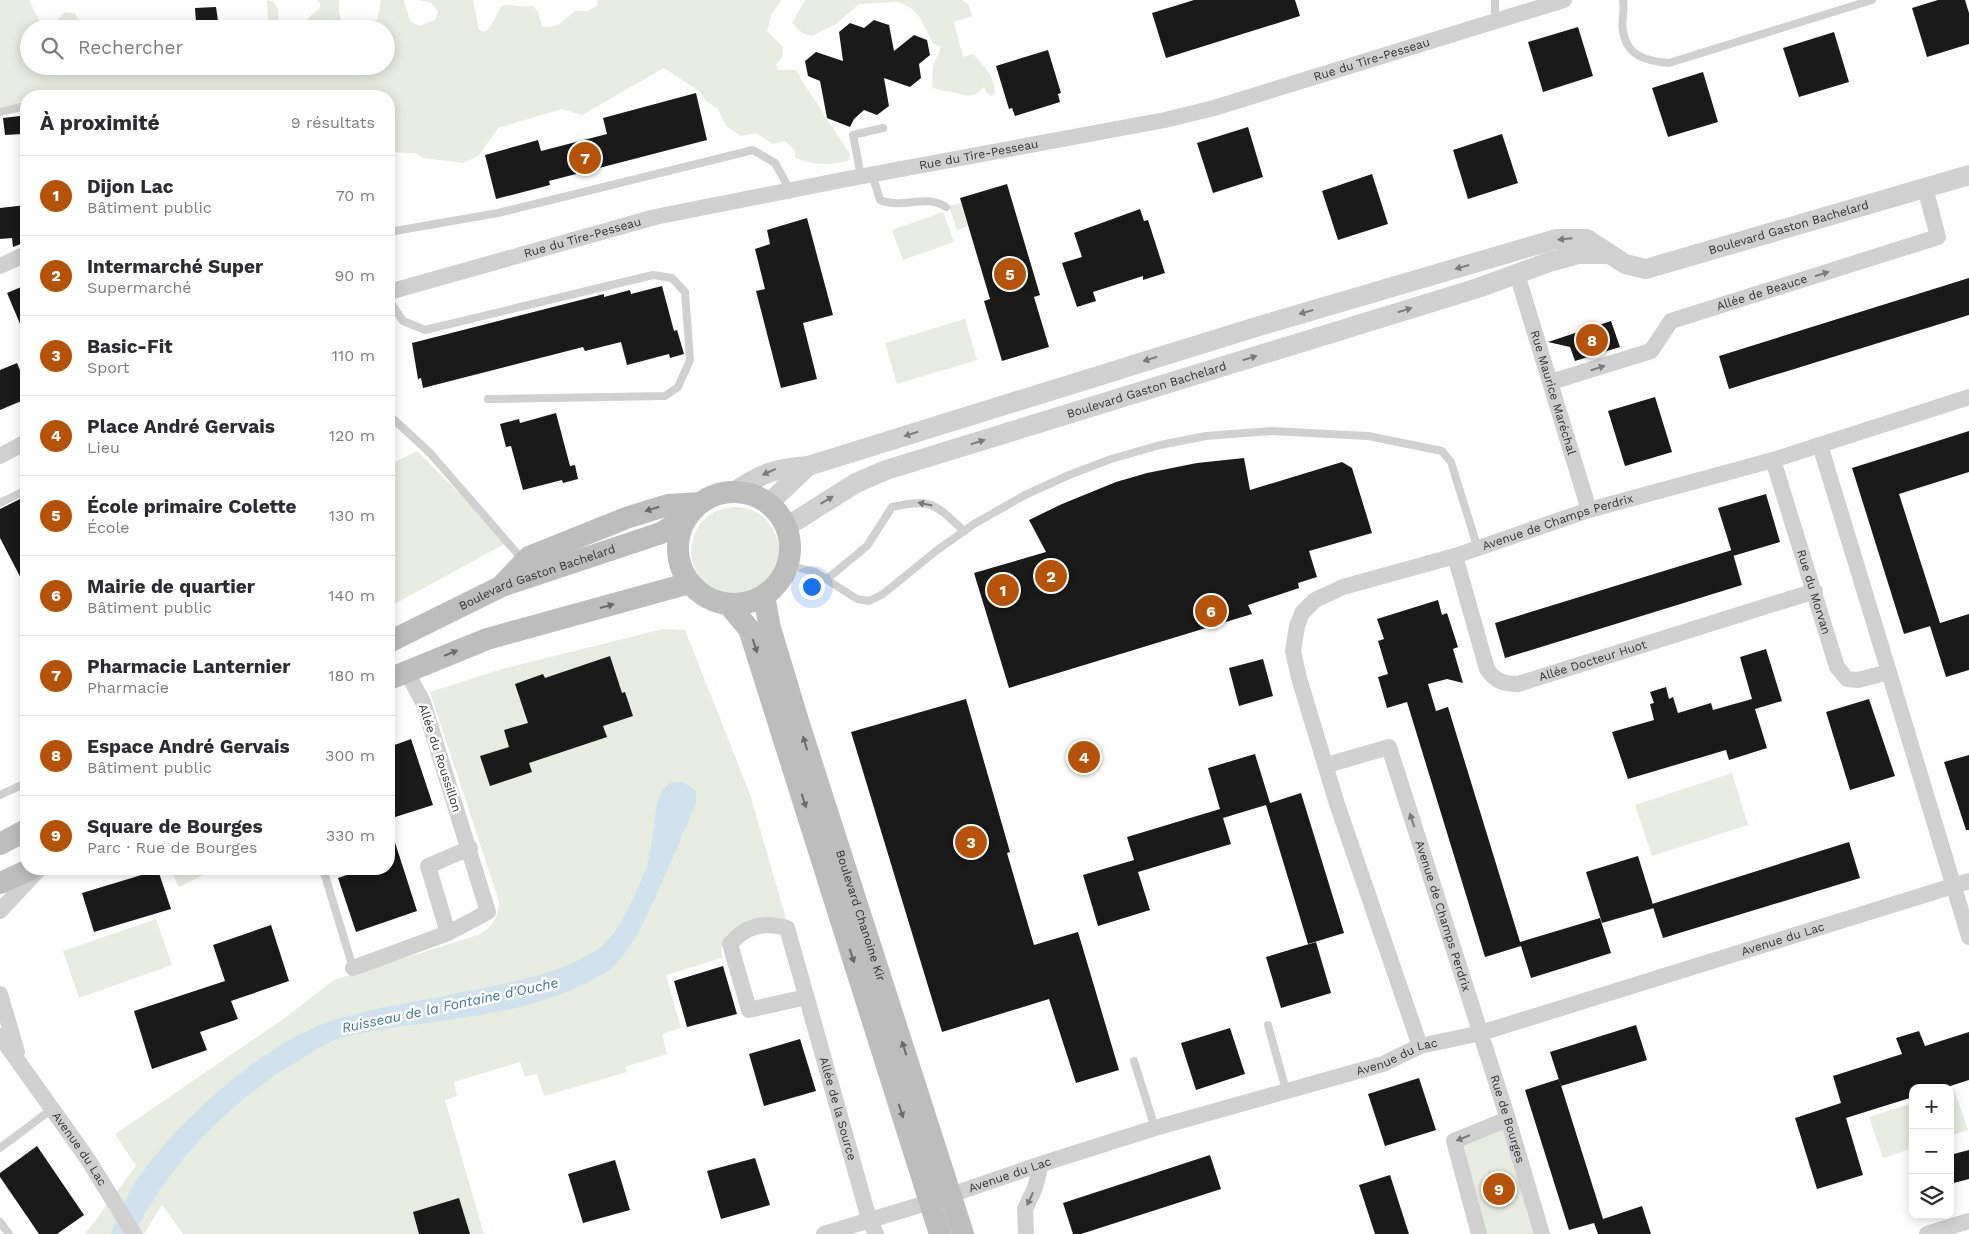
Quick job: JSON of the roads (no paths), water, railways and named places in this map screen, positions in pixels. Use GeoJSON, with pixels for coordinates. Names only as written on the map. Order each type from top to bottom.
{"type":"FeatureCollection","features":[{"type":"Feature","properties":{"kind":"main road"},"geometry":{"type":"LineString","coordinates":[[734,492],[752,495],[768,504],[779,514],[786,527],[790,543],[788,565],[774,587],[764,596],[745,604],[729,605],[710,599],[690,583],[682,568],[678,550],[680,533],[694,510],[717,495],[734,492]]}},
{"type":"Feature","properties":{"kind":"main road"},"geometry":{"type":"LineString","coordinates":[[502,586],[529,557],[626,518],[668,505],[694,510]]}},
{"type":"Feature","properties":{"kind":"main road","name":"Boulevard Gaston Bachelard"},"geometry":{"type":"LineString","coordinates":[[395,639],[502,586],[662,533],[694,510]]}},
{"type":"Feature","properties":{"kind":"main road"},"geometry":{"type":"LineString","coordinates":[[397,675],[487,639],[690,583]]}},
{"type":"Feature","properties":{"kind":"main road","name":"Boulevard Chanoine Kir"},"geometry":{"type":"LineString","coordinates":[[764,596],[770,628],[798,721],[963,1234]]}},
{"type":"Feature","properties":{"kind":"main road","name":"Boulevard Chanoine Kir"},"geometry":{"type":"LineString","coordinates":[[729,605],[750,630],[940,1234]]}},
{"type":"Feature","properties":{"kind":"main road"},"geometry":{"type":"LineString","coordinates":[[0,844],[20,833]]}},
{"type":"Feature","properties":{"kind":"main road"},"geometry":{"type":"LineString","coordinates":[[0,883],[20,874]]}},
{"type":"Feature","properties":{"kind":"street","name":"Rue du Tire-Pesseau"},"geometry":{"type":"LineString","coordinates":[[395,290],[655,217],[867,175],[1164,120],[1214,108],[1564,0]]}},
{"type":"Feature","properties":{"kind":"street","name":"Boulevard Gaston Bachelard"},"geometry":{"type":"LineString","coordinates":[[734,492],[748,482],[776,469],[808,466],[1256,327],[1556,239],[1587,239],[1625,264],[1639,268],[1652,268],[1969,175]]}},
{"type":"Feature","properties":{"kind":"street","name":"Allée de Beauce"},"geometry":{"type":"LineString","coordinates":[[1551,382],[1651,351],[1671,321],[1938,237],[1925,188]]}},
{"type":"Feature","properties":{"kind":"street"},"geometry":{"type":"LineString","coordinates":[[1508,254],[1517,274]]}},
{"type":"Feature","properties":{"kind":"street","name":"Boulevard Gaston Bachelard"},"geometry":{"type":"LineString","coordinates":[[786,527],[856,483],[886,470],[1517,274],[1549,262],[1578,254],[1609,254]]}},
{"type":"Feature","properties":{"kind":"street"},"geometry":{"type":"LineString","coordinates":[[0,266],[20,257]]}},
{"type":"Feature","properties":{"kind":"street","name":"Rue Maurice Maréchal"},"geometry":{"type":"LineString","coordinates":[[1517,274],[1589,510]]}},
{"type":"Feature","properties":{"kind":"street","name":"Avenue de Champs Perdrix"},"geometry":{"type":"LineString","coordinates":[[1420,1046],[1337,804],[1327,765],[1299,678],[1293,651],[1297,626],[1302,613],[1315,600],[1343,587],[1478,549],[1589,510],[1773,460],[1969,397]]}},
{"type":"Feature","properties":{"kind":"street"},"geometry":{"type":"LineString","coordinates":[[0,456],[20,445]]}},
{"type":"Feature","properties":{"kind":"street"},"geometry":{"type":"LineString","coordinates":[[1820,445],[1969,937]]}},
{"type":"Feature","properties":{"kind":"street","name":"Rue du Morvan"},"geometry":{"type":"LineString","coordinates":[[1773,460],[1841,674],[1847,679],[1858,680],[1889,672]]}},
{"type":"Feature","properties":{"kind":"street","name":"Boulevard Gaston Bachelard"},"geometry":{"type":"LineString","coordinates":[[768,504],[808,466]]}},
{"type":"Feature","properties":{"kind":"street","name":"Allée Docteur Huot"},"geometry":{"type":"LineString","coordinates":[[1455,556],[1487,669],[1492,676],[1507,684],[1518,684],[1815,590]]}},
{"type":"Feature","properties":{"kind":"street","name":"Allée du Roussillon"},"geometry":{"type":"LineString","coordinates":[[353,968],[448,933],[488,912],[470,848],[422,702],[397,675]]}},
{"type":"Feature","properties":{"kind":"street","name":"Avenue de Champs Perdrix"},"geometry":{"type":"LineString","coordinates":[[1327,765],[1389,747],[1481,1033]]}},
{"type":"Feature","properties":{"kind":"street"},"geometry":{"type":"LineString","coordinates":[[448,933],[428,866],[470,848]]}},
{"type":"Feature","properties":{"kind":"street"},"geometry":{"type":"LineString","coordinates":[[0,911],[33,875]]}},
{"type":"Feature","properties":{"kind":"street","name":"Avenue du Lac"},"geometry":{"type":"LineString","coordinates":[[824,1234],[873,1227],[951,1194],[1155,1128],[1383,1064],[1420,1046],[1481,1033],[1969,881]]}},
{"type":"Feature","properties":{"kind":"street","name":"Allée de la Source"},"geometry":{"type":"LineString","coordinates":[[806,997],[749,1010],[730,944],[738,934],[752,927],[768,924],[787,928],[873,1227]]}},
{"type":"Feature","properties":{"kind":"street","name":"Avenue du Lac"},"geometry":{"type":"LineString","coordinates":[[0,994],[21,1066]]}},
{"type":"Feature","properties":{"kind":"street","name":"Rue de Bourges"},"geometry":{"type":"LineString","coordinates":[[1481,1033],[1542,1234]]}},
{"type":"Feature","properties":{"kind":"street","name":"Avenue du Lac"},"geometry":{"type":"LineString","coordinates":[[0,1036],[87,1158],[134,1234]]}},
{"type":"Feature","properties":{"kind":"street","name":"Avenue du Lac"},"geometry":{"type":"LineString","coordinates":[[0,1047],[21,1066]]}},
{"type":"Feature","properties":{"kind":"street"},"geometry":{"type":"LineString","coordinates":[[1478,1234],[1454,1141],[1508,1119]]}},
{"type":"Feature","properties":{"kind":"street"},"geometry":{"type":"LineString","coordinates":[[1026,1234],[1025,1209],[1035,1188],[1041,1164]]}},
{"type":"Feature","properties":{"kind":"street"},"geometry":{"type":"LineString","coordinates":[[1927,1234],[1969,1221]]}},
{"type":"Feature","properties":{"kind":"lane"},"geometry":{"type":"LineString","coordinates":[[1495,0],[1495,21]]}},
{"type":"Feature","properties":{"kind":"lane"},"geometry":{"type":"LineString","coordinates":[[1623,0],[1625,9],[1622,31],[1630,50],[1646,61],[1669,63],[1872,0]]}},
{"type":"Feature","properties":{"kind":"lane"},"geometry":{"type":"LineString","coordinates":[[0,112],[20,107]]}},
{"type":"Feature","properties":{"kind":"lane"},"geometry":{"type":"LineString","coordinates":[[883,128],[853,135],[867,175],[880,200],[902,204],[931,200],[946,206]]}},
{"type":"Feature","properties":{"kind":"lane"},"geometry":{"type":"LineString","coordinates":[[395,231],[498,213],[753,150],[775,163],[790,190]]}},
{"type":"Feature","properties":{"kind":"lane"},"geometry":{"type":"LineString","coordinates":[[395,309],[403,321],[425,330],[653,275],[672,278],[685,292],[690,360],[678,386],[665,396],[488,399]]}},
{"type":"Feature","properties":{"kind":"lane"},"geometry":{"type":"LineString","coordinates":[[395,421],[430,453],[524,562]]}},
{"type":"Feature","properties":{"kind":"lane"},"geometry":{"type":"LineString","coordinates":[[788,565],[815,572],[857,599],[869,601],[883,594],[964,531],[1025,494],[1069,475],[1160,445],[1206,436],[1270,431],[1308,431],[1368,436],[1442,451],[1451,462],[1478,549]]}},
{"type":"Feature","properties":{"kind":"lane"},"geometry":{"type":"LineString","coordinates":[[0,503],[20,493]]}},
{"type":"Feature","properties":{"kind":"lane"},"geometry":{"type":"LineString","coordinates":[[827,579],[867,546],[892,507],[918,502],[930,504],[942,510],[964,531]]}},
{"type":"Feature","properties":{"kind":"lane"},"geometry":{"type":"LineString","coordinates":[[0,795],[20,786]]}},
{"type":"Feature","properties":{"kind":"lane"},"geometry":{"type":"LineString","coordinates":[[325,875],[353,968]]}},
{"type":"Feature","properties":{"kind":"lane"},"geometry":{"type":"LineString","coordinates":[[1268,1025],[1286,1090]]}},
{"type":"Feature","properties":{"kind":"lane"},"geometry":{"type":"LineString","coordinates":[[1134,1061],[1155,1128]]}},
{"type":"Feature","properties":{"kind":"lane"},"geometry":{"type":"LineString","coordinates":[[0,1148],[52,1109]]}},
{"type":"Feature","properties":{"kind":"lane"},"geometry":{"type":"LineString","coordinates":[[0,1222],[9,1234]]}},
{"type":"Feature","properties":{"kind":"water","name":"Ruisseau de la Fontaine d'Ouche"},"geometry":{"type":"Polygon","coordinates":[[[672,782],[683,782],[696,791],[696,803],[641,927],[629,947],[614,966],[597,978],[578,987],[522,1006],[464,1018],[376,1030],[342,1037],[326,1044],[279,1072],[230,1111],[207,1133],[166,1181],[134,1234],[111,1234],[132,1187],[173,1136],[195,1112],[220,1090],[245,1069],[272,1051],[298,1036],[338,1019],[385,1007],[526,979],[564,967],[598,949],[606,942],[622,921],[641,881],[649,858],[658,800],[663,790],[672,782]]]}},
{"type":"Feature","properties":{"kind":"place","name":"Pharmacie Lanternier"},"geometry":{"type":"Point","coordinates":[585,158]}},
{"type":"Feature","properties":{"kind":"place","name":"École primaire Colette"},"geometry":{"type":"Point","coordinates":[1010,274]}},
{"type":"Feature","properties":{"kind":"place","name":"Espace André Gervais"},"geometry":{"type":"Point","coordinates":[1592,340]}},
{"type":"Feature","properties":{"kind":"place","name":"Intermarché Super"},"geometry":{"type":"Point","coordinates":[1051,576]}},
{"type":"Feature","properties":{"kind":"place","name":"Dijon Lac"},"geometry":{"type":"Point","coordinates":[1003,590]}},
{"type":"Feature","properties":{"kind":"place","name":"Mairie de quartier"},"geometry":{"type":"Point","coordinates":[1211,611]}},
{"type":"Feature","properties":{"kind":"place","name":"Place André Gervais"},"geometry":{"type":"Point","coordinates":[1084,757]}},
{"type":"Feature","properties":{"kind":"place","name":"Basic-Fit"},"geometry":{"type":"Point","coordinates":[971,842]}},
{"type":"Feature","properties":{"kind":"place","name":"Square de Bourges"},"geometry":{"type":"Point","coordinates":[1499,1189]}}]}
